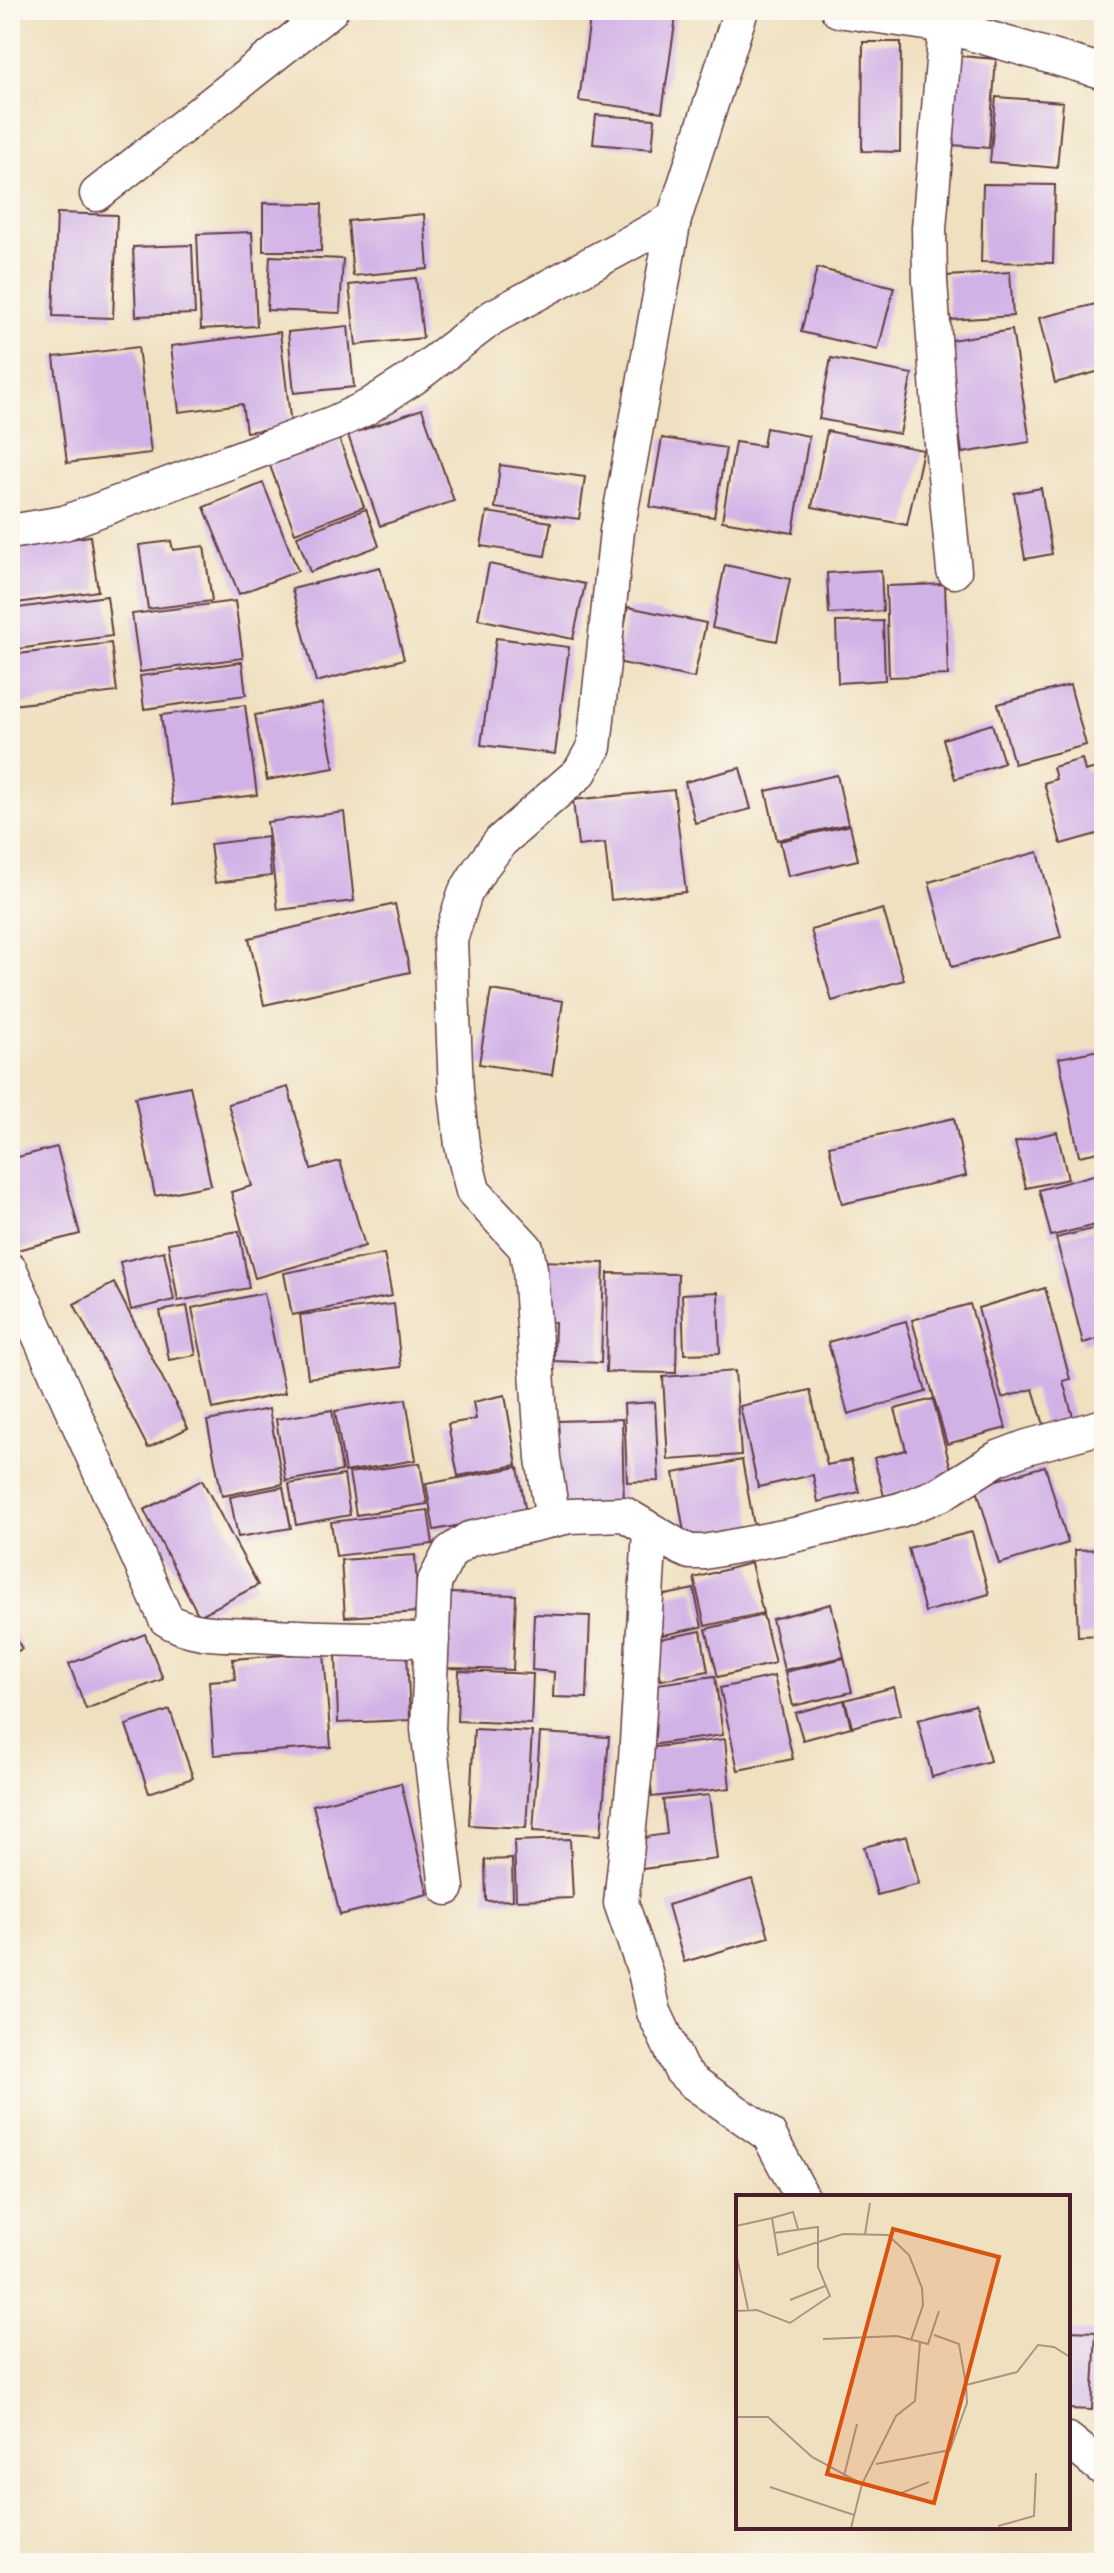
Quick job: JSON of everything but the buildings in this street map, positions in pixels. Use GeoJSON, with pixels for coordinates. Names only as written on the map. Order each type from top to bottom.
{"type":"FeatureCollection","features":[{"type":"Feature","properties":{"kind":"street"},"geometry":{"type":"LineString","coordinates":[[97,194],[331,10]]}},
{"type":"Feature","properties":{"kind":"street"},"geometry":{"type":"LineString","coordinates":[[553,1520],[543,1458],[526,1248],[473,1191],[462,1145],[456,1091],[450,940],[465,893],[480,869],[501,841],[580,772],[594,747],[617,531],[674,219],[741,10]]}},
{"type":"Feature","properties":{"kind":"street"},"geometry":{"type":"LineString","coordinates":[[838,10],[946,26],[1104,72]]}},
{"type":"Feature","properties":{"kind":"street"},"geometry":{"type":"LineString","coordinates":[[946,26],[929,228],[940,422],[954,571]]}},
{"type":"Feature","properties":{"kind":"street"},"geometry":{"type":"LineString","coordinates":[[10,532],[64,523],[334,423],[366,408],[413,378],[493,317],[674,219]]}},
{"type":"Feature","properties":{"kind":"street"},"geometry":{"type":"LineString","coordinates":[[10,1270],[166,1619],[178,1627],[211,1633],[308,1639],[432,1640]]}},
{"type":"Feature","properties":{"kind":"street"},"geometry":{"type":"LineString","coordinates":[[447,1888],[428,1729],[434,1583],[450,1552],[469,1539],[570,1516],[624,1514],[681,1548],[704,1552],[900,1510],[941,1494],[1012,1452],[1104,1426]]}},
{"type":"Feature","properties":{"kind":"street"},"geometry":{"type":"LineString","coordinates":[[650,1531],[636,1759],[621,1903],[645,1972],[654,2012],[681,2070],[693,2082],[769,2135],[801,2195]]}},
{"type":"Feature","properties":{"kind":"street"},"geometry":{"type":"LineString","coordinates":[[1070,2442],[1104,2469]]}}]}
